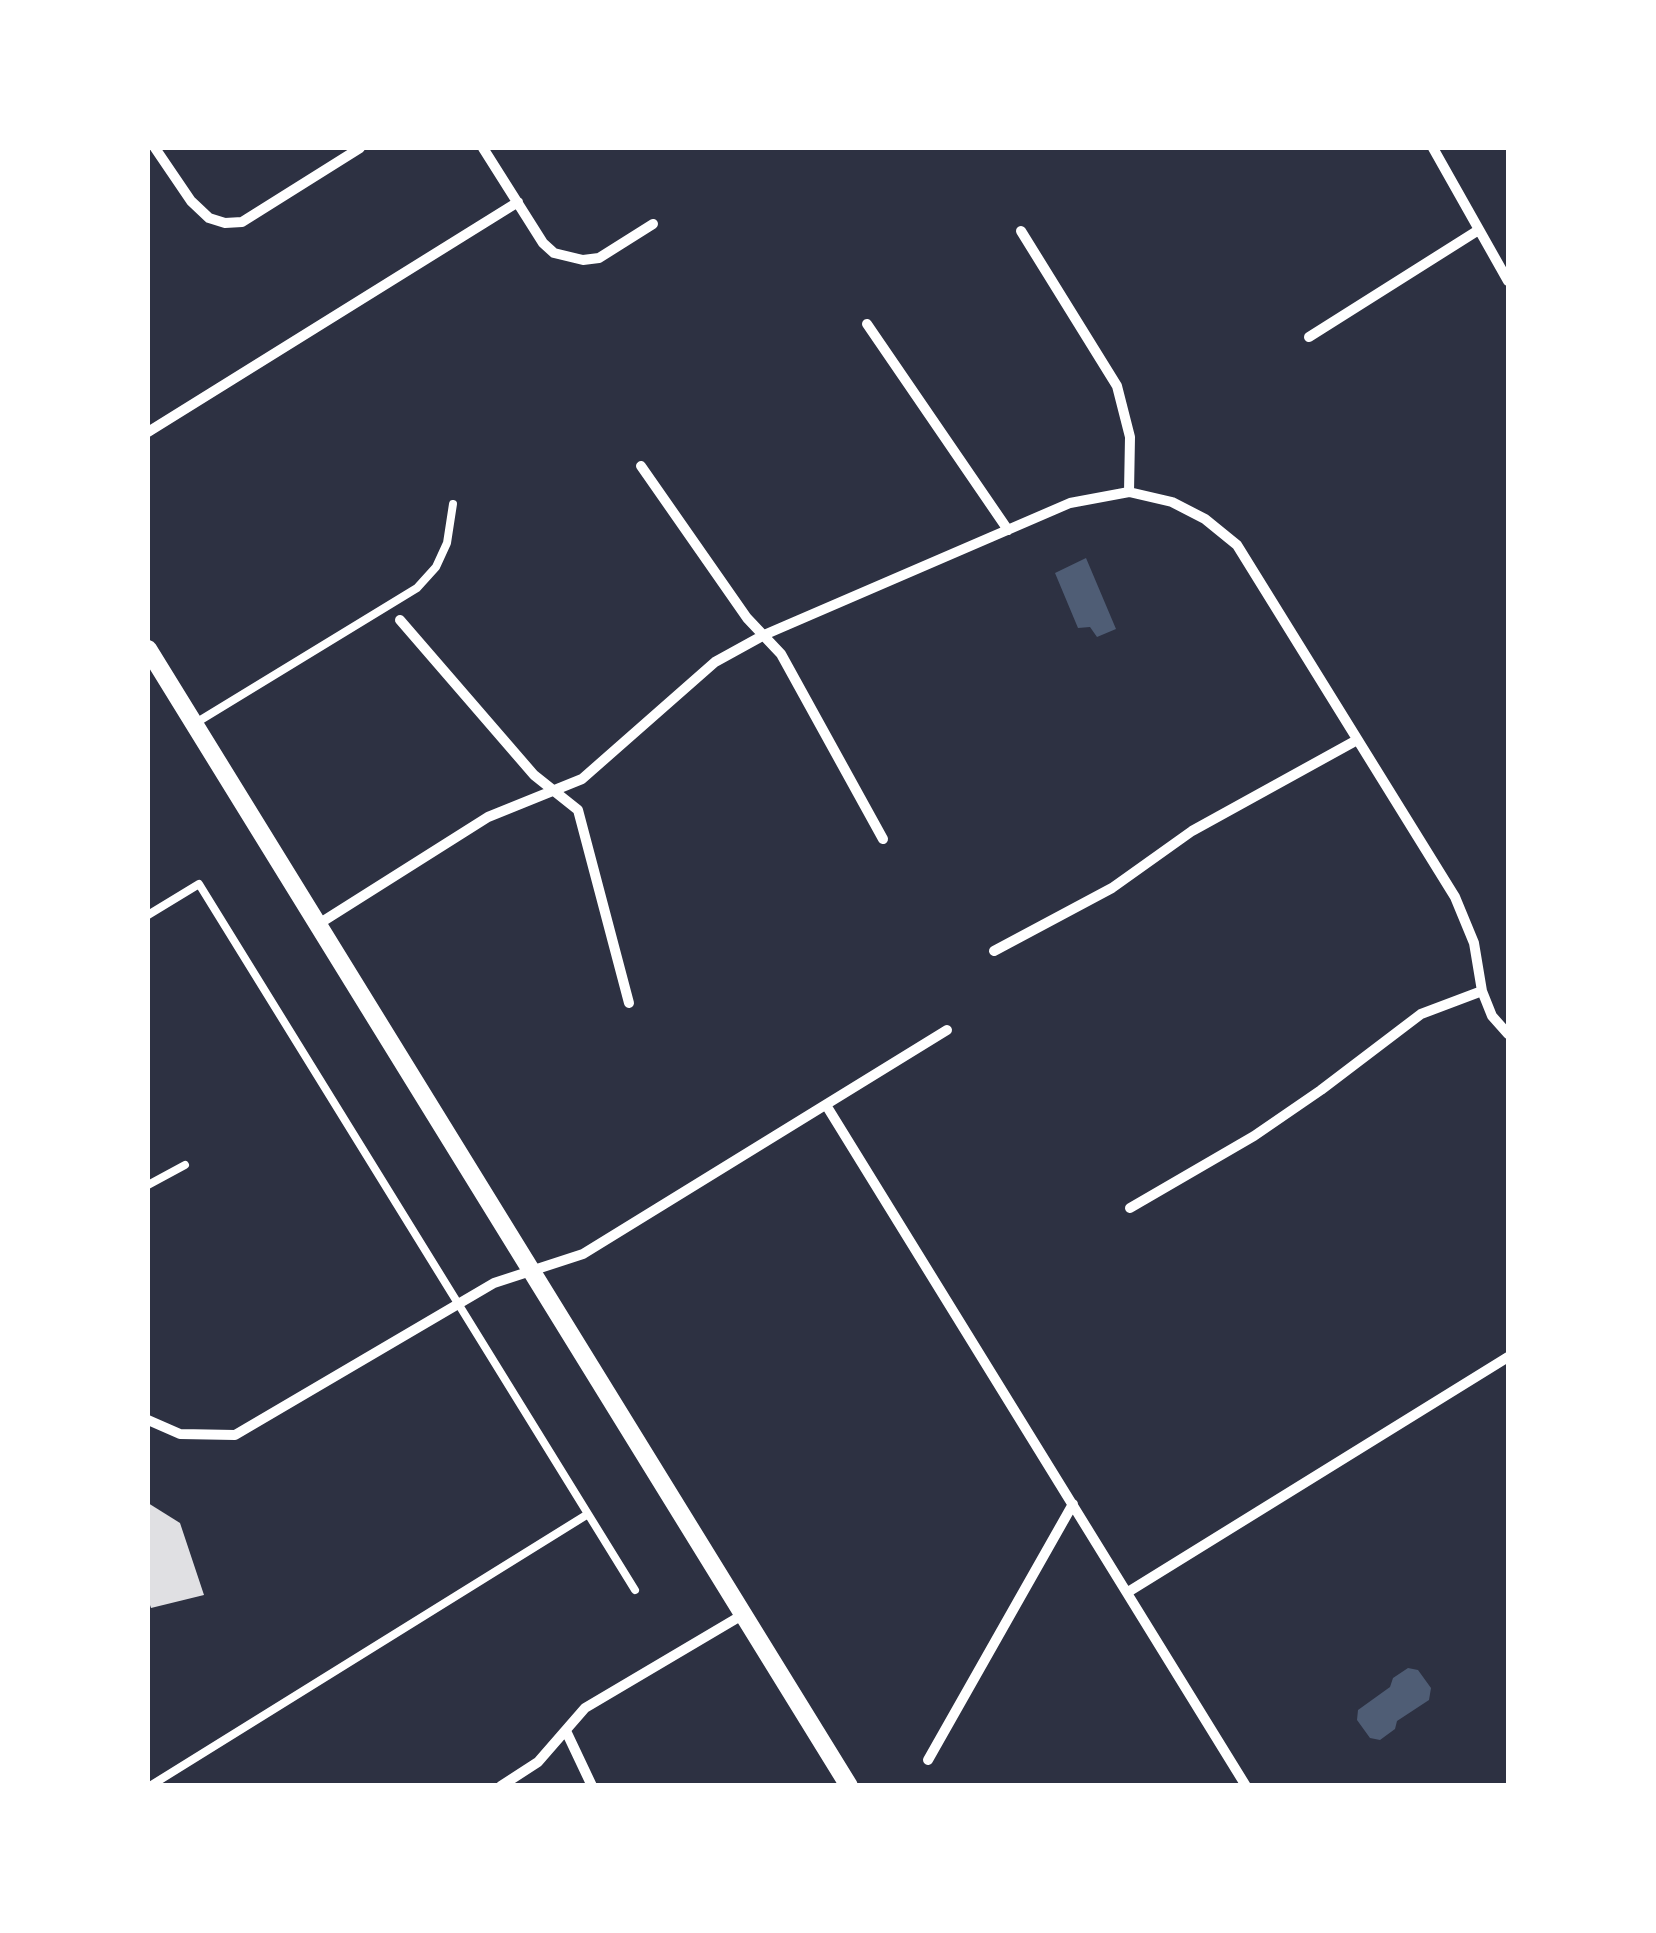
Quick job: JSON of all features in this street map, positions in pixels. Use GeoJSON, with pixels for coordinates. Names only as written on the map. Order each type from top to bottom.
{"type":"FeatureCollection","features":[{"type":"Feature","properties":{"kind":"street"},"geometry":{"type":"LineString","coordinates":[[155,148],[191,202],[209,218],[242,222],[360,148]]}},
{"type":"Feature","properties":{"kind":"street"},"geometry":{"type":"LineString","coordinates":[[484,148],[543,243],[554,254],[568,259],[599,258],[654,224]]}},
{"type":"Feature","properties":{"kind":"street"},"geometry":{"type":"LineString","coordinates":[[1433,148],[1508,281]]}},
{"type":"Feature","properties":{"kind":"street"},"geometry":{"type":"LineString","coordinates":[[148,432],[518,202]]}},
{"type":"Feature","properties":{"kind":"street"},"geometry":{"type":"LineString","coordinates":[[1020,230],[1117,386],[1130,437],[1128,492]]}},
{"type":"Feature","properties":{"kind":"street"},"geometry":{"type":"LineString","coordinates":[[1308,337],[1477,230]]}},
{"type":"Feature","properties":{"kind":"street"},"geometry":{"type":"LineString","coordinates":[[867,324],[1008,530]]}},
{"type":"Feature","properties":{"kind":"street"},"geometry":{"type":"LineString","coordinates":[[641,466],[746,618],[782,654],[883,838]]}},
{"type":"Feature","properties":{"kind":"street"},"geometry":{"type":"LineString","coordinates":[[316,925],[488,817],[558,792],[582,779],[715,662],[764,635],[1070,502],[1128,492],[1172,502],[1205,519],[1237,545],[1456,896],[1474,943],[1482,992],[1492,1016],[1508,1034]]}},
{"type":"Feature","properties":{"kind":"street"},"geometry":{"type":"LineString","coordinates":[[400,620],[534,775],[578,810],[629,1003]]}},
{"type":"Feature","properties":{"kind":"street"},"geometry":{"type":"LineString","coordinates":[[148,649],[849,1786]]}},
{"type":"Feature","properties":{"kind":"street"},"geometry":{"type":"LineString","coordinates":[[994,951],[1112,888],[1192,831],[1358,740]]}},
{"type":"Feature","properties":{"kind":"street"},"geometry":{"type":"LineString","coordinates":[[1130,1208],[1268,1127],[1421,1014],[1482,992]]}},
{"type":"Feature","properties":{"kind":"street"},"geometry":{"type":"LineString","coordinates":[[148,1420],[180,1434],[236,1435],[494,1283],[583,1254],[948,1030]]}},
{"type":"Feature","properties":{"kind":"street"},"geometry":{"type":"LineString","coordinates":[[826,1105],[1246,1786]]}},
{"type":"Feature","properties":{"kind":"street"},"geometry":{"type":"LineString","coordinates":[[1128,1592],[1508,1357]]}},
{"type":"Feature","properties":{"kind":"street"},"geometry":{"type":"LineString","coordinates":[[928,1760],[1073,1504]]}},
{"type":"Feature","properties":{"kind":"street"},"geometry":{"type":"LineString","coordinates":[[501,1786],[538,1762],[585,1708],[744,1614]]}},
{"type":"Feature","properties":{"kind":"street"},"geometry":{"type":"LineString","coordinates":[[566,1731],[592,1786]]}},
{"type":"Feature","properties":{"kind":"lane"},"geometry":{"type":"LineString","coordinates":[[194,724],[417,588],[436,568],[447,543],[453,504]]}},
{"type":"Feature","properties":{"kind":"lane"},"geometry":{"type":"LineString","coordinates":[[148,915],[199,884],[636,1590]]}},
{"type":"Feature","properties":{"kind":"lane"},"geometry":{"type":"LineString","coordinates":[[148,1186],[184,1165]]}},
{"type":"Feature","properties":{"kind":"lane"},"geometry":{"type":"LineString","coordinates":[[150,1786],[588,1514]]}},
{"type":"Feature","properties":{"kind":"water"},"geometry":{"type":"Polygon","coordinates":[[[1086,558],[1116,629],[1097,637],[1090,627],[1078,628],[1055,573],[1086,558]]]}},
{"type":"Feature","properties":{"kind":"water"},"geometry":{"type":"Polygon","coordinates":[[[1408,1668],[1418,1670],[1431,1688],[1429,1700],[1397,1721],[1395,1729],[1380,1740],[1370,1738],[1357,1720],[1358,1710],[1408,1668]]]}},
{"type":"Feature","properties":{"kind":"building"},"geometry":{"type":"Polygon","coordinates":[[[148,1503],[180,1523],[204,1595],[151,1608],[148,1503]]]}}]}
